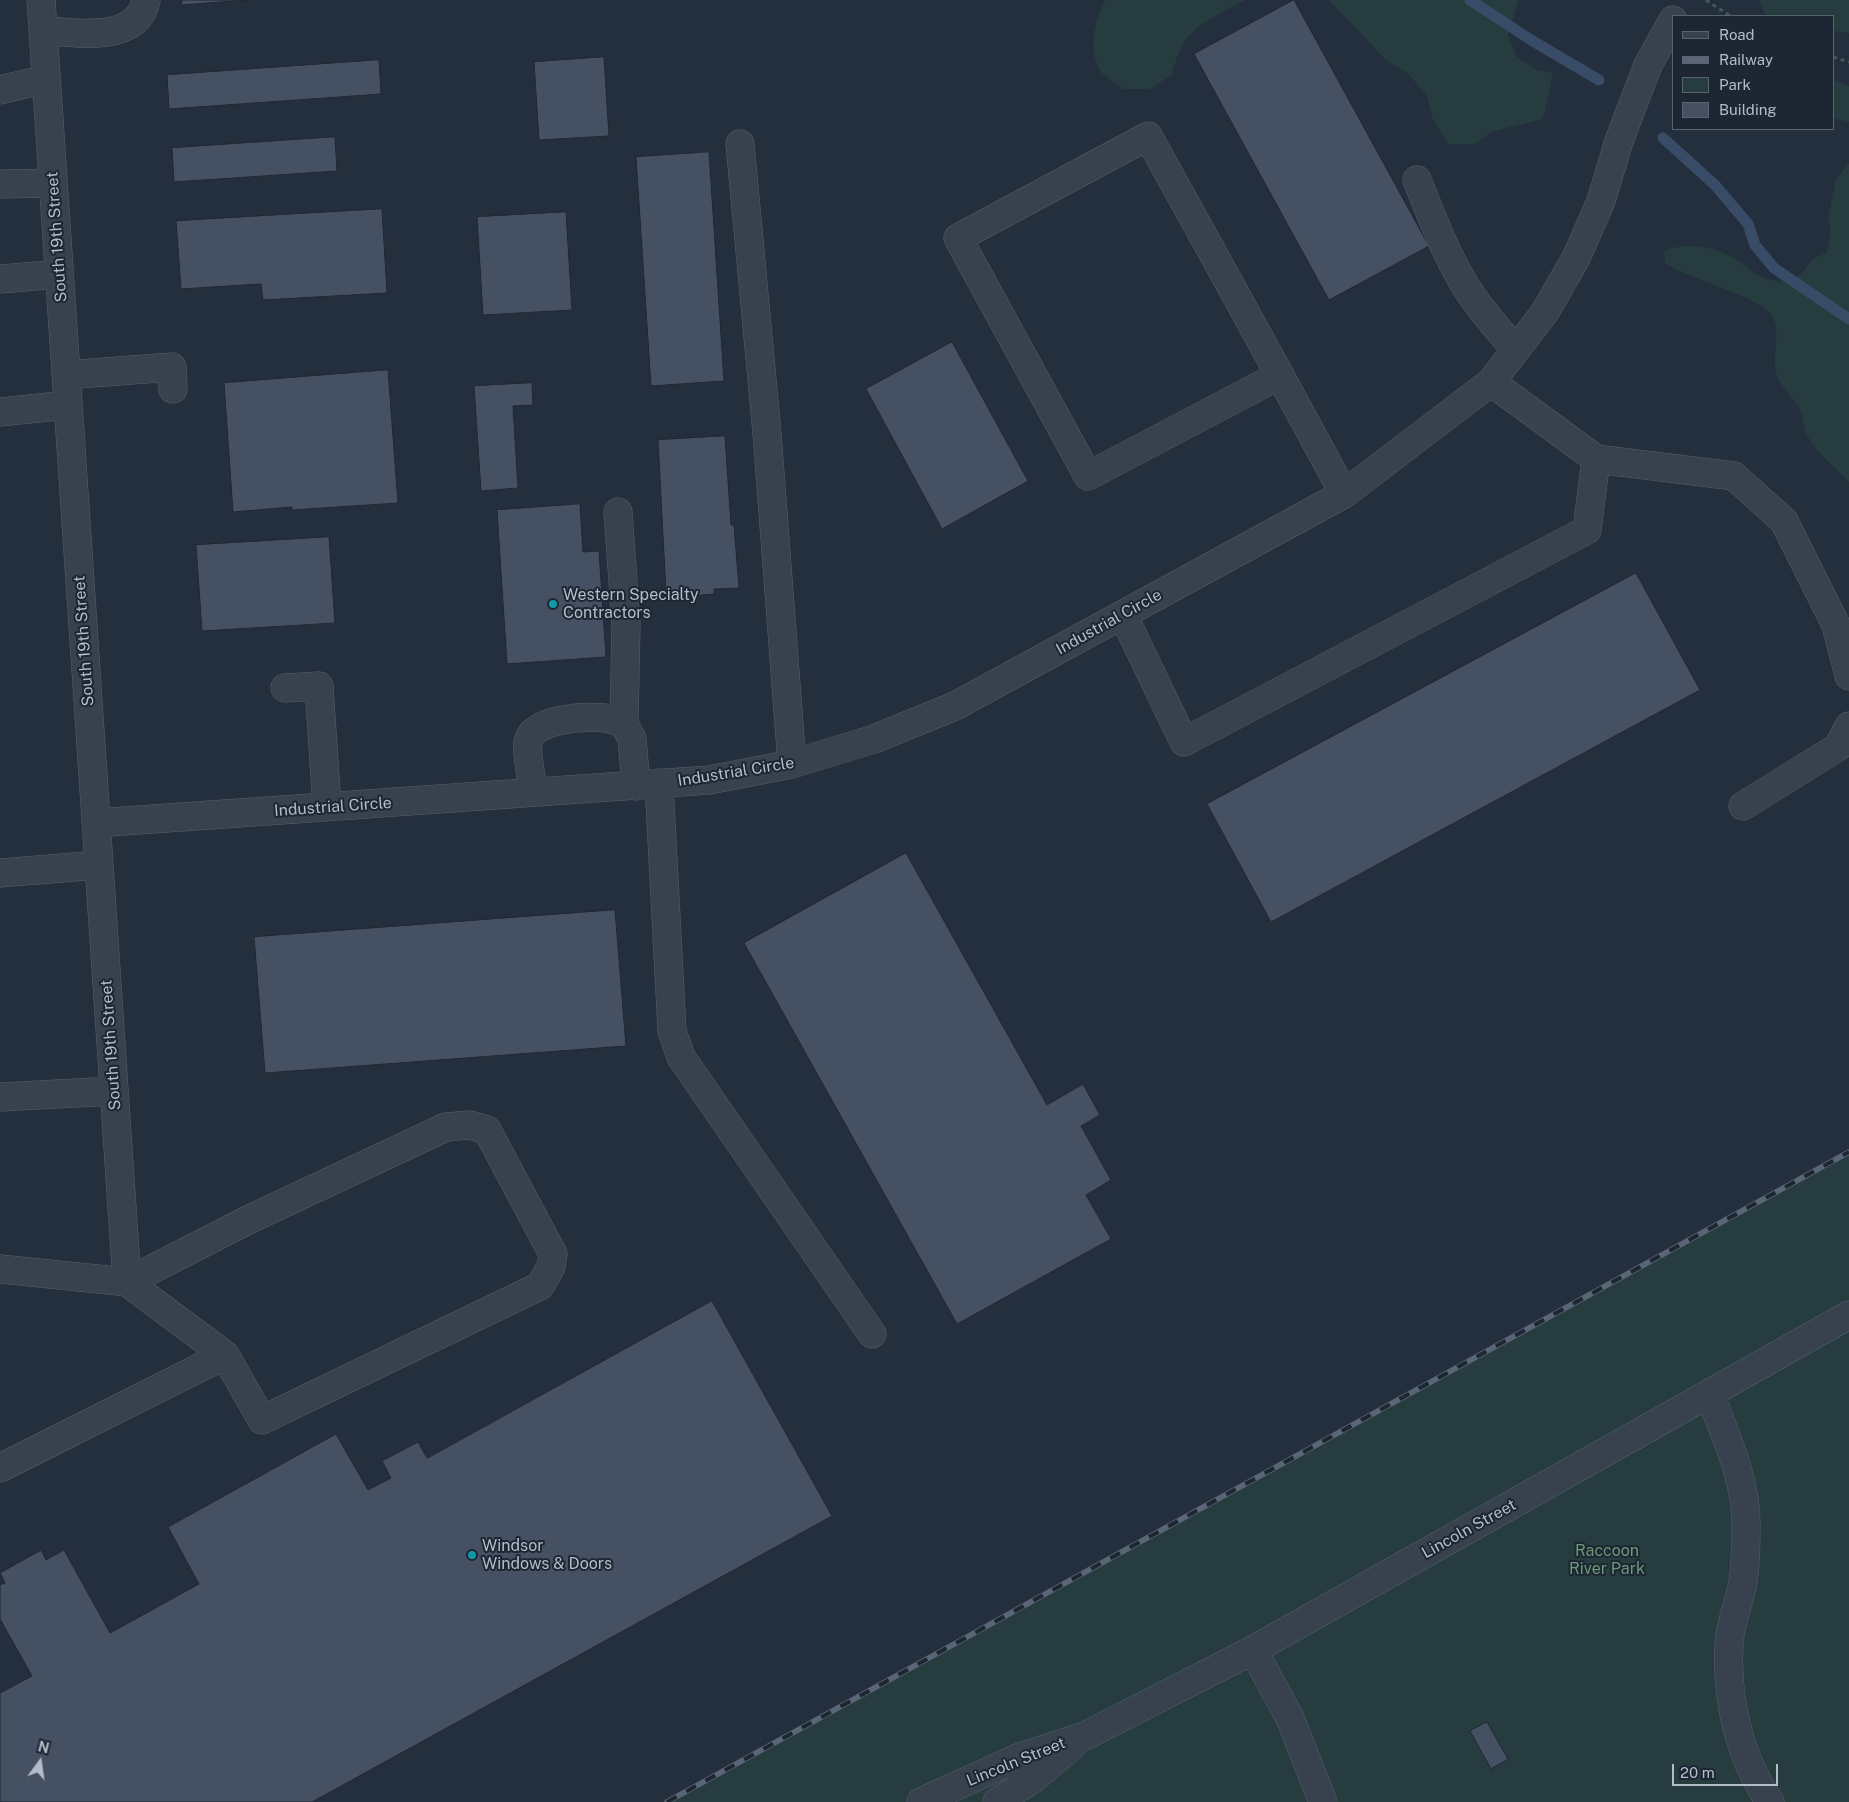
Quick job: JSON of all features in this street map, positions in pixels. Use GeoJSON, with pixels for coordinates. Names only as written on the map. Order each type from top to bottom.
{"type":"FeatureCollection","features":[{"type":"Feature","properties":{"kind":"street","name":"South 19th Street"},"geometry":{"type":"LineString","coordinates":[[41,0],[127,1282]]}},
{"type":"Feature","properties":{"kind":"street"},"geometry":{"type":"LineString","coordinates":[[43,30],[99,34],[126,26],[138,17],[144,9],[146,0]]}},
{"type":"Feature","properties":{"kind":"street"},"geometry":{"type":"LineString","coordinates":[[1676,15],[1686,0]]}},
{"type":"Feature","properties":{"kind":"street","name":"Industrial Circle"},"geometry":{"type":"LineString","coordinates":[[96,823],[709,780],[792,764],[874,739],[955,706],[1344,494],[1491,382],[1545,312],[1576,258],[1601,201],[1620,141],[1648,65],[1672,22]]}},
{"type":"Feature","properties":{"kind":"street"},"geometry":{"type":"LineString","coordinates":[[0,90],[46,79]]}},
{"type":"Feature","properties":{"kind":"street"},"geometry":{"type":"LineString","coordinates":[[1280,375],[1088,476],[958,238],[1148,136],[1280,375],[1344,494]]}},
{"type":"Feature","properties":{"kind":"street"},"geometry":{"type":"LineString","coordinates":[[740,144],[767,433],[792,764]]}},
{"type":"Feature","properties":{"kind":"street"},"geometry":{"type":"LineString","coordinates":[[1416,180],[1444,242],[1471,294],[1490,321],[1516,350]]}},
{"type":"Feature","properties":{"kind":"street"},"geometry":{"type":"LineString","coordinates":[[0,184],[53,183]]}},
{"type":"Feature","properties":{"kind":"street"},"geometry":{"type":"LineString","coordinates":[[0,279],[59,274]]}},
{"type":"Feature","properties":{"kind":"street"},"geometry":{"type":"LineString","coordinates":[[66,375],[172,367],[173,390]]}},
{"type":"Feature","properties":{"kind":"street"},"geometry":{"type":"LineString","coordinates":[[1491,382],[1596,459],[1734,476],[1784,521],[1836,625],[1849,676]]}},
{"type":"Feature","properties":{"kind":"street"},"geometry":{"type":"LineString","coordinates":[[0,412],[68,405]]}},
{"type":"Feature","properties":{"kind":"street"},"geometry":{"type":"LineString","coordinates":[[1123,615],[1184,742],[1587,530],[1596,459]]}},
{"type":"Feature","properties":{"kind":"street"},"geometry":{"type":"LineString","coordinates":[[618,512],[626,624],[624,724],[632,739],[647,785],[672,1030],[681,1056],[872,1334]]}},
{"type":"Feature","properties":{"kind":"street"},"geometry":{"type":"LineString","coordinates":[[285,688],[319,686],[327,807]]}},
{"type":"Feature","properties":{"kind":"street"},"geometry":{"type":"LineString","coordinates":[[533,792],[528,741],[537,728],[556,721],[579,718],[607,718],[624,724]]}},
{"type":"Feature","properties":{"kind":"street"},"geometry":{"type":"LineString","coordinates":[[1743,806],[1838,747],[1849,726]]}},
{"type":"Feature","properties":{"kind":"street"},"geometry":{"type":"LineString","coordinates":[[0,873],[99,865]]}},
{"type":"Feature","properties":{"kind":"street"},"geometry":{"type":"LineString","coordinates":[[0,1098],[114,1091]]}},
{"type":"Feature","properties":{"kind":"street"},"geometry":{"type":"LineString","coordinates":[[0,1269],[127,1282],[225,1355],[262,1420],[540,1286],[552,1267],[553,1254],[487,1130],[470,1125],[446,1127],[250,1219],[127,1282]]}},
{"type":"Feature","properties":{"kind":"street","name":"Lincoln Street"},"geometry":{"type":"LineString","coordinates":[[921,1802],[1020,1757],[1085,1736],[1253,1650],[1849,1316]]}},
{"type":"Feature","properties":{"kind":"street"},"geometry":{"type":"LineString","coordinates":[[0,1468],[225,1355]]}},
{"type":"Feature","properties":{"kind":"street"},"geometry":{"type":"LineString","coordinates":[[1710,1394],[1742,1481],[1746,1523],[1743,1580],[1729,1643],[1733,1705],[1743,1751],[1755,1781],[1770,1802]]}},
{"type":"Feature","properties":{"kind":"street"},"geometry":{"type":"LineString","coordinates":[[1253,1650],[1290,1718],[1323,1802]]}},
{"type":"Feature","properties":{"kind":"street","name":"Lincoln Street"},"geometry":{"type":"LineString","coordinates":[[997,1802],[1033,1779],[1085,1736]]}},
{"type":"Feature","properties":{"kind":"path"},"geometry":{"type":"LineString","coordinates":[[1706,0],[1728,15]]}},
{"type":"Feature","properties":{"kind":"path"},"geometry":{"type":"LineString","coordinates":[[1834,57],[1849,62]]}},
{"type":"Feature","properties":{"kind":"green space"},"geometry":{"type":"Polygon","coordinates":[[[1105,0],[1245,0],[1207,21],[1190,35],[1177,58],[1172,75],[1150,89],[1123,89],[1101,72],[1094,51],[1094,34],[1098,16],[1105,0]]]}},
{"type":"Feature","properties":{"kind":"green space"},"geometry":{"type":"Polygon","coordinates":[[[1329,0],[1518,0],[1508,35],[1517,57],[1537,70],[1553,73],[1543,119],[1494,131],[1474,144],[1448,144],[1433,120],[1427,95],[1408,74],[1386,60],[1329,0]]]}},
{"type":"Feature","properties":{"kind":"green space"},"geometry":{"type":"Polygon","coordinates":[[[1759,0],[1849,0],[1849,33],[1834,31],[1834,15],[1765,14],[1759,0]]]}},
{"type":"Feature","properties":{"kind":"green space"},"geometry":{"type":"Polygon","coordinates":[[[1834,80],[1849,86],[1849,122],[1834,118],[1834,80]]]}},
{"type":"Feature","properties":{"kind":"green space"},"geometry":{"type":"Polygon","coordinates":[[[1849,163],[1849,482],[1820,453],[1810,440],[1806,433],[1799,407],[1779,380],[1775,369],[1776,329],[1771,315],[1752,301],[1738,294],[1665,263],[1664,251],[1687,246],[1705,247],[1736,259],[1761,277],[1777,281],[1792,280],[1802,273],[1813,259],[1827,253],[1831,229],[1828,217],[1836,180],[1849,163]]]}},
{"type":"Feature","properties":{"kind":"green space","name":"Raccoon River Park"},"geometry":{"type":"Polygon","coordinates":[[[1849,1152],[1849,1802],[667,1802],[1849,1152]]]}},
{"type":"Feature","properties":{"kind":"building"},"geometry":{"type":"Polygon","coordinates":[[[182,0],[247,0],[182,5],[182,0]]]}},
{"type":"Feature","properties":{"kind":"building"},"geometry":{"type":"Polygon","coordinates":[[[1294,0],[1429,246],[1329,300],[1194,54],[1294,0]]]}},
{"type":"Feature","properties":{"kind":"building"},"geometry":{"type":"Polygon","coordinates":[[[604,57],[609,136],[539,140],[534,62],[604,57]]]}},
{"type":"Feature","properties":{"kind":"building"},"geometry":{"type":"Polygon","coordinates":[[[379,60],[381,94],[169,109],[167,75],[379,60]]]}},
{"type":"Feature","properties":{"kind":"building"},"geometry":{"type":"Polygon","coordinates":[[[335,137],[337,171],[174,182],[172,148],[335,137]]]}},
{"type":"Feature","properties":{"kind":"building"},"geometry":{"type":"Polygon","coordinates":[[[709,152],[724,381],[651,386],[636,157],[709,152]]]}},
{"type":"Feature","properties":{"kind":"building"},"geometry":{"type":"Polygon","coordinates":[[[382,209],[387,293],[263,300],[261,284],[181,289],[176,221],[382,209]]]}},
{"type":"Feature","properties":{"kind":"building"},"geometry":{"type":"Polygon","coordinates":[[[566,212],[572,310],[483,315],[477,217],[566,212]]]}},
{"type":"Feature","properties":{"kind":"building"},"geometry":{"type":"Polygon","coordinates":[[[952,342],[1028,481],[942,529],[866,389],[952,342]]]}},
{"type":"Feature","properties":{"kind":"building"},"geometry":{"type":"Polygon","coordinates":[[[388,370],[398,503],[292,510],[292,507],[233,512],[224,383],[388,370]]]}},
{"type":"Feature","properties":{"kind":"building"},"geometry":{"type":"Polygon","coordinates":[[[532,383],[533,405],[513,406],[518,488],[481,491],[474,386],[532,383]]]}},
{"type":"Feature","properties":{"kind":"building"},"geometry":{"type":"Polygon","coordinates":[[[725,436],[731,525],[734,525],[739,588],[714,589],[714,594],[691,596],[691,591],[666,593],[658,440],[725,436]]]}},
{"type":"Feature","properties":{"kind":"building","name":"Western Specialty Contractors"},"geometry":{"type":"Polygon","coordinates":[[[580,504],[583,552],[599,551],[606,657],[507,664],[497,510],[580,504]]]}},
{"type":"Feature","properties":{"kind":"building"},"geometry":{"type":"Polygon","coordinates":[[[329,537],[335,623],[202,631],[196,545],[329,537]]]}},
{"type":"Feature","properties":{"kind":"building"},"geometry":{"type":"Polygon","coordinates":[[[1636,573],[1700,690],[1271,922],[1207,804],[1636,573]]]}},
{"type":"Feature","properties":{"kind":"building"},"geometry":{"type":"Polygon","coordinates":[[[906,853],[1047,1105],[1083,1084],[1100,1115],[1081,1126],[1111,1180],[1086,1195],[1111,1239],[957,1324],[744,943],[906,853]]]}},
{"type":"Feature","properties":{"kind":"building"},"geometry":{"type":"Polygon","coordinates":[[[615,910],[626,1046],[265,1073],[254,937],[615,910]]]}},
{"type":"Feature","properties":{"kind":"building","name":"Windsor Windows & Doors"},"geometry":{"type":"Polygon","coordinates":[[[712,1301],[832,1516],[312,1802],[0,1802],[0,1693],[32,1676],[0,1619],[0,1585],[5,1583],[0,1573],[41,1550],[46,1560],[64,1550],[110,1633],[199,1584],[168,1527],[336,1434],[368,1490],[391,1478],[382,1461],[418,1442],[427,1458],[712,1301]]]}},
{"type":"Feature","properties":{"kind":"building"},"geometry":{"type":"Polygon","coordinates":[[[1487,1722],[1508,1759],[1491,1769],[1470,1731],[1487,1722]]]}},
{"type":"Feature","properties":{"kind":"waterway"},"geometry":{"type":"LineString","coordinates":[[1470,0],[1531,40],[1599,80]]}},
{"type":"Feature","properties":{"kind":"waterway"},"geometry":{"type":"LineString","coordinates":[[1663,138],[1715,185],[1748,224],[1755,245],[1774,268],[1849,319]]}},
{"type":"Feature","properties":{"kind":"railway"},"geometry":{"type":"LineString","coordinates":[[667,1802],[1849,1152]]}},
{"type":"Feature","properties":{"kind":"place","name":"Western Specialty Contractors"},"geometry":{"type":"Point","coordinates":[553,604]}},
{"type":"Feature","properties":{"kind":"place","name":"Windsor Windows & Doors"},"geometry":{"type":"Point","coordinates":[472,1555]}}]}
